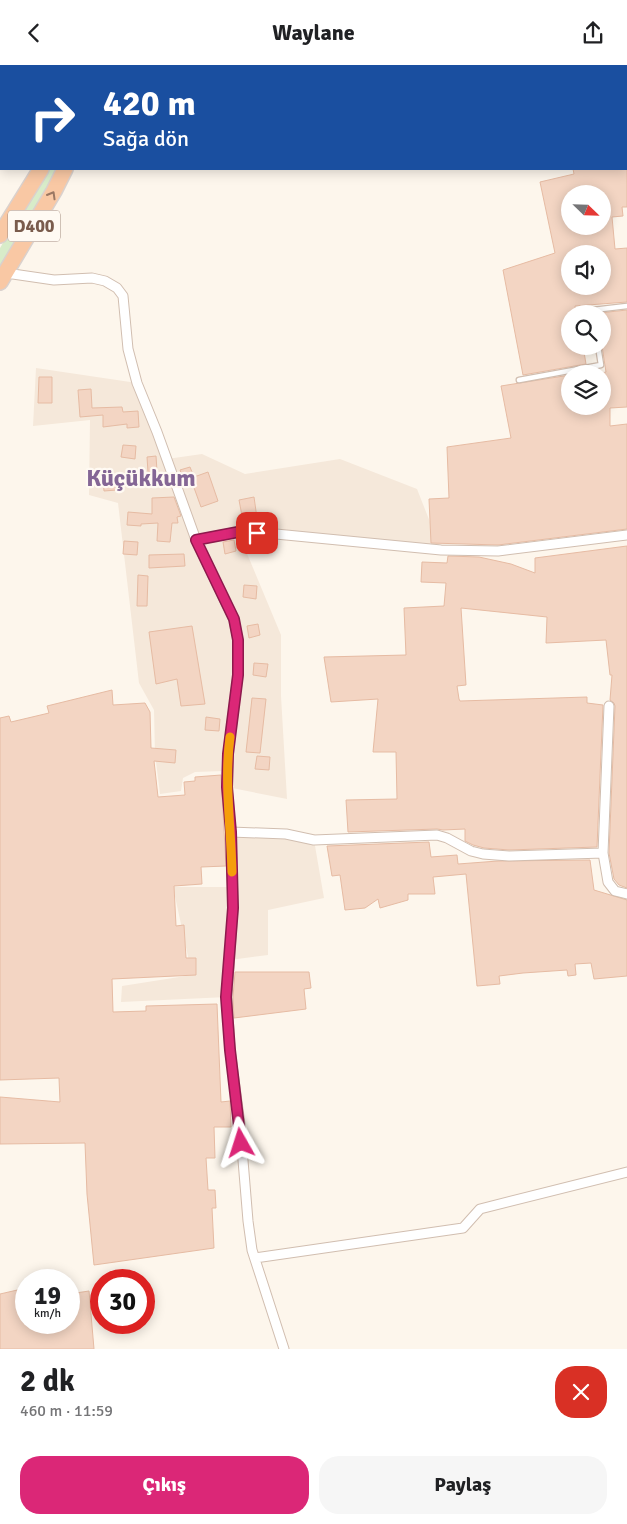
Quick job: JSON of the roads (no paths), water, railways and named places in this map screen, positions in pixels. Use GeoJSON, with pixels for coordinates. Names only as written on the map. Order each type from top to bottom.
{"type":"FeatureCollection","features":[{"type":"Feature","properties":{"kind":"highway","name":"D400"},"geometry":{"type":"LineString","coordinates":[[0,235],[40,170]]}},
{"type":"Feature","properties":{"kind":"highway","name":"D400"},"geometry":{"type":"LineString","coordinates":[[3,277],[64,170]]}},
{"type":"Feature","properties":{"kind":"street"},"geometry":{"type":"LineString","coordinates":[[3,277],[54,280],[92,278],[105,281],[117,288],[123,297],[128,349],[137,383],[157,431],[196,540],[234,619],[238,640],[238,675],[228,754],[227,787],[231,832],[233,908],[226,997],[230,1050],[240,1124],[248,1221],[255,1258],[284,1349]]}},
{"type":"Feature","properties":{"kind":"street"},"geometry":{"type":"LineString","coordinates":[[196,540],[238,532],[441,550],[498,551],[627,535]]}},
{"type":"Feature","properties":{"kind":"street"},"geometry":{"type":"LineString","coordinates":[[609,706],[603,853],[608,883],[616,891],[627,894]]}},
{"type":"Feature","properties":{"kind":"street"},"geometry":{"type":"LineString","coordinates":[[231,832],[286,834],[314,840],[437,835],[483,854],[509,856],[603,853]]}},
{"type":"Feature","properties":{"kind":"street"},"geometry":{"type":"LineString","coordinates":[[255,1258],[463,1228],[480,1209],[627,1172]]}},
{"type":"Feature","properties":{"kind":"lane"},"geometry":{"type":"LineString","coordinates":[[611,308],[627,306]]}},
{"type":"Feature","properties":{"kind":"lane"},"geometry":{"type":"LineString","coordinates":[[519,380],[601,365],[599,355]]}},
{"type":"Feature","properties":{"kind":"district","name":"Küçükkum"},"geometry":{"type":"Point","coordinates":[141,478]}}]}
